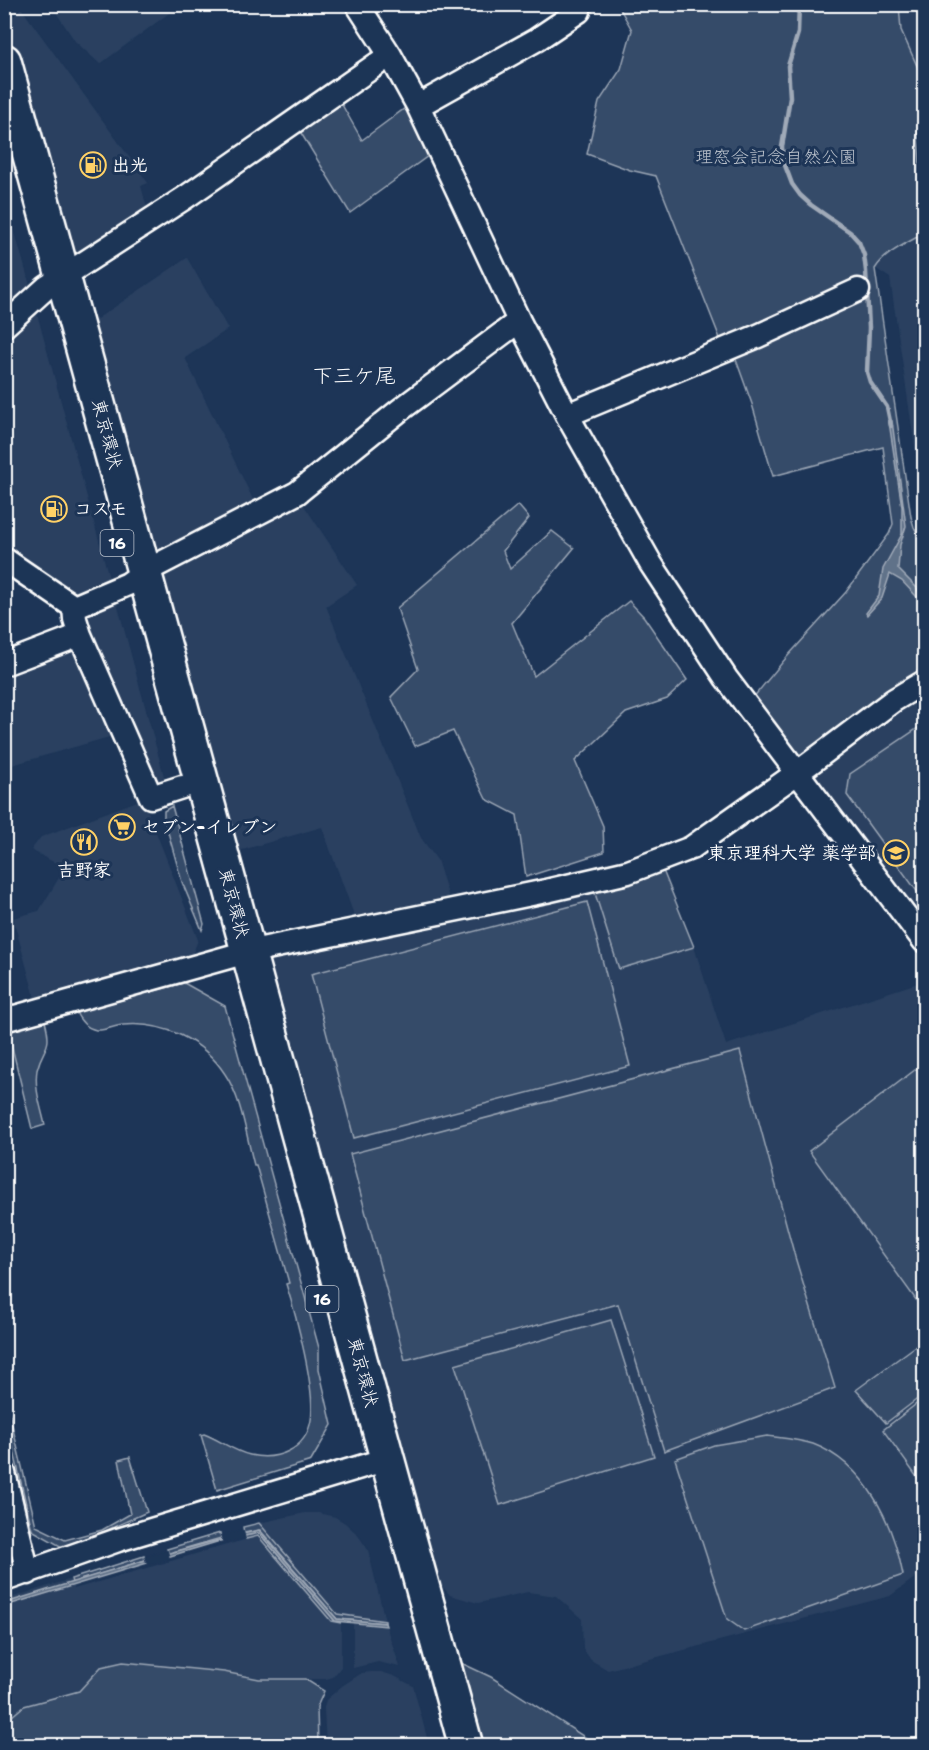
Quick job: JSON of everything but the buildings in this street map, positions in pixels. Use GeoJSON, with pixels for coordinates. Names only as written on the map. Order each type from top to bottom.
{"type":"FeatureCollection","features":[{"type":"Feature","properties":{"kind":"highway","name":"東京環状"},"geometry":{"type":"LineString","coordinates":[[4,61],[56,281],[377,1462],[445,1746]]}},
{"type":"Feature","properties":{"kind":"highway","name":"東京環状"},"geometry":{"type":"LineString","coordinates":[[4,129],[56,281]]}},
{"type":"Feature","properties":{"kind":"highway","name":"東京環状"},"geometry":{"type":"LineString","coordinates":[[137,578],[182,787],[238,955]]}},
{"type":"Feature","properties":{"kind":"highway","name":"東京環状"},"geometry":{"type":"LineString","coordinates":[[377,1462],[465,1746]]}},
{"type":"Feature","properties":{"kind":"street"},"geometry":{"type":"LineString","coordinates":[[357,4],[390,55],[418,106],[519,321],[567,415],[651,564],[726,678],[924,941]]}},
{"type":"Feature","properties":{"kind":"street"},"geometry":{"type":"LineString","coordinates":[[418,106],[536,40],[579,11]]}},
{"type":"Feature","properties":{"kind":"street"},"geometry":{"type":"LineString","coordinates":[[4,326],[56,281],[186,197],[390,55]]}},
{"type":"Feature","properties":{"kind":"street"},"geometry":{"type":"LineString","coordinates":[[567,415],[758,336],[858,290]]}},
{"type":"Feature","properties":{"kind":"street"},"geometry":{"type":"LineString","coordinates":[[74,607],[137,578],[297,493],[399,410],[519,321]]}},
{"type":"Feature","properties":{"kind":"street"},"geometry":{"type":"LineString","coordinates":[[4,560],[74,607]]}},
{"type":"Feature","properties":{"kind":"street"},"geometry":{"type":"LineString","coordinates":[[74,607],[80,635],[151,797],[182,787]]}},
{"type":"Feature","properties":{"kind":"street"},"geometry":{"type":"LineString","coordinates":[[4,664],[80,635]]}},
{"type":"Feature","properties":{"kind":"street"},"geometry":{"type":"LineString","coordinates":[[4,1020],[238,955],[628,872],[692,849],[894,700],[924,682]]}},
{"type":"Feature","properties":{"kind":"street"},"geometry":{"type":"LineString","coordinates":[[4,1580],[118,1540],[377,1462]]}},
{"type":"Feature","properties":{"kind":"street"},"geometry":{"type":"LineString","coordinates":[[4,1473],[28,1573]]}},
{"type":"Feature","properties":{"kind":"shaded area"},"geometry":{"type":"Polygon","coordinates":[[[51,5],[180,5],[100,64],[75,41],[51,5]]]}},
{"type":"Feature","properties":{"kind":"shaded area"},"geometry":{"type":"Polygon","coordinates":[[[899,5],[924,5],[924,207],[901,30],[899,5]]]}},
{"type":"Feature","properties":{"kind":"shaded area"},"geometry":{"type":"Polygon","coordinates":[[[21,8],[148,183],[141,186],[149,216],[75,265],[8,22],[21,8]]]}},
{"type":"Feature","properties":{"kind":"shaded area"},"geometry":{"type":"Polygon","coordinates":[[[4,194],[32,293],[4,318],[4,194]]]}},
{"type":"Feature","properties":{"kind":"shaded area"},"geometry":{"type":"Polygon","coordinates":[[[924,233],[924,509],[890,278],[875,268],[896,249],[924,233]]]}},
{"type":"Feature","properties":{"kind":"shaded area"},"geometry":{"type":"Polygon","coordinates":[[[187,258],[228,329],[185,358],[257,508],[155,560],[91,323],[187,258]]]}},
{"type":"Feature","properties":{"kind":"shaded area"},"geometry":{"type":"Polygon","coordinates":[[[34,303],[111,585],[75,598],[5,550],[5,331],[34,303]]]}},
{"type":"Feature","properties":{"kind":"shaded area"},"geometry":{"type":"Polygon","coordinates":[[[892,421],[906,526],[900,545],[898,569],[917,588],[921,597],[917,597],[902,581],[890,574],[882,598],[867,615],[866,613],[879,596],[883,569],[902,534],[902,507],[889,422],[892,421]]]}},
{"type":"Feature","properties":{"kind":"shaded area"},"geometry":{"type":"Polygon","coordinates":[[[301,501],[357,585],[326,606],[421,838],[437,860],[451,904],[357,923],[322,827],[235,852],[159,574],[301,501]]]}},
{"type":"Feature","properties":{"kind":"shaded area"},"geometry":{"type":"Polygon","coordinates":[[[115,596],[165,780],[161,784],[148,776],[82,610],[115,596]]]}},
{"type":"Feature","properties":{"kind":"shaded area"},"geometry":{"type":"Polygon","coordinates":[[[76,640],[116,735],[5,767],[5,669],[76,640]]]}},
{"type":"Feature","properties":{"kind":"shaded area","name":"東京理科大学 薬学部"},"geometry":{"type":"Polygon","coordinates":[[[924,691],[924,928],[812,779],[813,771],[924,691]]]}},
{"type":"Feature","properties":{"kind":"shaded area"},"geometry":{"type":"Polygon","coordinates":[[[143,799],[198,940],[192,955],[118,980],[36,1001],[13,918],[39,911],[65,868],[31,850],[41,837],[143,799]]]}},
{"type":"Feature","properties":{"kind":"shaded area"},"geometry":{"type":"Polygon","coordinates":[[[593,887],[619,969],[694,947],[726,1045],[924,981],[924,1571],[890,1596],[608,1670],[591,1660],[583,1649],[582,1619],[556,1596],[528,1592],[478,1603],[450,1595],[434,1577],[266,965],[273,955],[455,921],[593,887]]]}},
{"type":"Feature","properties":{"kind":"shaded area"},"geometry":{"type":"Polygon","coordinates":[[[305,1513],[335,1517],[357,1534],[368,1550],[385,1621],[337,1614],[259,1523],[305,1513]]]}},
{"type":"Feature","properties":{"kind":"shaded area"},"geometry":{"type":"Polygon","coordinates":[[[259,1530],[337,1619],[385,1623],[386,1626],[335,1621],[259,1533],[220,1541],[5,1606],[5,1603],[131,1564],[259,1530]]]}},
{"type":"Feature","properties":{"kind":"shaded area"},"geometry":{"type":"Polygon","coordinates":[[[258,1536],[331,1621],[341,1623],[341,1667],[333,1677],[326,1679],[259,1679],[224,1672],[123,1662],[101,1667],[79,1691],[24,1706],[5,1722],[4,1609],[10,1607],[7,1599],[71,1579],[74,1589],[258,1536]]]}},
{"type":"Feature","properties":{"kind":"shaded area"},"geometry":{"type":"Polygon","coordinates":[[[353,1623],[386,1626],[400,1667],[378,1662],[353,1668],[353,1623]]]}},
{"type":"Feature","properties":{"kind":"shaded area"},"geometry":{"type":"Polygon","coordinates":[[[372,1672],[394,1676],[413,1686],[429,1745],[326,1745],[324,1708],[326,1700],[362,1673],[372,1672]]]}},
{"type":"Feature","properties":{"kind":"green space","name":"理窓会記念自然公園"},"geometry":{"type":"Polygon","coordinates":[[[618,5],[899,5],[901,30],[918,68],[918,138],[924,187],[924,233],[891,253],[875,269],[911,517],[924,546],[924,674],[800,764],[752,699],[846,592],[889,534],[893,524],[883,447],[773,476],[752,404],[730,343],[723,346],[656,176],[630,170],[587,154],[599,102],[621,69],[632,30],[618,5]]]}},
{"type":"Feature","properties":{"kind":"green space"},"geometry":{"type":"Polygon","coordinates":[[[337,96],[362,140],[408,106],[432,153],[350,213],[296,125],[337,96]]]}},
{"type":"Feature","properties":{"kind":"green space"},"geometry":{"type":"Polygon","coordinates":[[[518,505],[529,518],[503,551],[510,569],[552,531],[574,548],[512,623],[534,676],[629,601],[644,617],[687,680],[667,699],[626,713],[575,761],[603,826],[604,852],[526,877],[517,815],[486,799],[453,731],[415,746],[391,697],[418,669],[397,608],[518,505]]]}},
{"type":"Feature","properties":{"kind":"green space"},"geometry":{"type":"Polygon","coordinates":[[[924,724],[924,901],[847,795],[850,774],[924,724]]]}},
{"type":"Feature","properties":{"kind":"green space"},"geometry":{"type":"Polygon","coordinates":[[[172,806],[204,924],[202,930],[182,882],[164,818],[164,811],[172,806]]]}},
{"type":"Feature","properties":{"kind":"green space"},"geometry":{"type":"Polygon","coordinates":[[[662,868],[694,947],[619,969],[593,887],[662,868]]]}},
{"type":"Feature","properties":{"kind":"green space"},"geometry":{"type":"Polygon","coordinates":[[[587,902],[630,1066],[354,1138],[311,974],[587,902]]]}},
{"type":"Feature","properties":{"kind":"green space"},"geometry":{"type":"Polygon","coordinates":[[[184,983],[225,1006],[319,1348],[319,1369],[332,1425],[311,1461],[217,1490],[201,1435],[210,1436],[250,1455],[280,1454],[297,1446],[303,1439],[311,1420],[312,1407],[300,1333],[286,1284],[289,1283],[256,1165],[254,1165],[240,1106],[225,1074],[216,1062],[194,1042],[153,1026],[123,1025],[96,1030],[84,1024],[76,1012],[184,983]]]}},
{"type":"Feature","properties":{"kind":"green space"},"geometry":{"type":"Polygon","coordinates":[[[45,1021],[48,1043],[39,1062],[36,1084],[45,1125],[32,1129],[11,1043],[5,1045],[5,1032],[45,1021]]]}},
{"type":"Feature","properties":{"kind":"green space"},"geometry":{"type":"Polygon","coordinates":[[[740,1051],[795,1257],[835,1388],[664,1451],[618,1304],[405,1360],[350,1154],[740,1051]]]}},
{"type":"Feature","properties":{"kind":"green space"},"geometry":{"type":"Polygon","coordinates":[[[924,1063],[924,1311],[809,1151],[924,1063]]]}},
{"type":"Feature","properties":{"kind":"green space"},"geometry":{"type":"Polygon","coordinates":[[[611,1320],[654,1456],[500,1505],[455,1365],[611,1320]]]}},
{"type":"Feature","properties":{"kind":"green space"},"geometry":{"type":"Polygon","coordinates":[[[924,1340],[924,1394],[886,1423],[856,1390],[924,1340]]]}},
{"type":"Feature","properties":{"kind":"green space"},"geometry":{"type":"Polygon","coordinates":[[[924,1398],[924,1487],[883,1430],[924,1398]]]}},
{"type":"Feature","properties":{"kind":"green space"},"geometry":{"type":"Polygon","coordinates":[[[9,1412],[36,1526],[65,1540],[102,1530],[130,1514],[119,1460],[130,1457],[147,1512],[62,1547],[32,1530],[5,1413],[9,1412]]]}},
{"type":"Feature","properties":{"kind":"green space"},"geometry":{"type":"Polygon","coordinates":[[[767,1436],[813,1444],[832,1453],[848,1466],[862,1481],[884,1516],[903,1575],[744,1631],[727,1619],[675,1459],[714,1445],[767,1436]]]}},
{"type":"Feature","properties":{"kind":"green space"},"geometry":{"type":"Polygon","coordinates":[[[259,1523],[337,1614],[385,1621],[385,1623],[337,1619],[260,1530],[244,1533],[243,1527],[259,1523]]]}},
{"type":"Feature","properties":{"kind":"green space"},"geometry":{"type":"Polygon","coordinates":[[[220,1533],[221,1538],[169,1553],[167,1549],[220,1533]]]}},
{"type":"Feature","properties":{"kind":"green space"},"geometry":{"type":"Polygon","coordinates":[[[259,1533],[335,1621],[341,1623],[331,1621],[258,1536],[246,1539],[245,1536],[259,1533]]]}},
{"type":"Feature","properties":{"kind":"green space"},"geometry":{"type":"Polygon","coordinates":[[[144,1556],[145,1560],[72,1583],[71,1579],[144,1556]]]}},
{"type":"Feature","properties":{"kind":"green space"},"geometry":{"type":"Polygon","coordinates":[[[457,1661],[491,1677],[597,1745],[480,1745],[457,1661]]]}},
{"type":"Feature","properties":{"kind":"green space"},"geometry":{"type":"Polygon","coordinates":[[[123,1662],[224,1672],[259,1679],[305,1679],[324,1691],[317,1707],[318,1745],[5,1745],[5,1722],[24,1706],[79,1691],[101,1667],[123,1662]]]}},
{"type":"Feature","properties":{"kind":"green space"},"geometry":{"type":"Polygon","coordinates":[[[924,1737],[924,1745],[883,1745],[924,1737]]]}},
{"type":"Feature","properties":{"kind":"pier"},"geometry":{"type":"Polygon","coordinates":[[[244,1531],[246,1539],[223,1543],[220,1535],[244,1531]]]}},
{"type":"Feature","properties":{"kind":"pier"},"geometry":{"type":"Polygon","coordinates":[[[168,1550],[170,1559],[147,1565],[144,1557],[168,1550]]]}},
{"type":"Feature","properties":{"kind":"waterway"},"geometry":{"type":"LineString","coordinates":[[799,4],[798,33],[788,66],[790,97],[782,147],[783,160],[792,184],[800,195],[850,232],[859,242],[864,255],[866,271],[869,328],[867,372],[870,382],[887,407],[891,426]]}},
{"type":"Feature","properties":{"kind":"place","name":"出光"},"geometry":{"type":"Point","coordinates":[93,165]}},
{"type":"Feature","properties":{"kind":"place","name":"コスモ"},"geometry":{"type":"Point","coordinates":[54,509]}},
{"type":"Feature","properties":{"kind":"place","name":"セブン-イレブン"},"geometry":{"type":"Point","coordinates":[122,827]}},
{"type":"Feature","properties":{"kind":"place","name":"吉野家"},"geometry":{"type":"Point","coordinates":[84,842]}},
{"type":"Feature","properties":{"kind":"place","name":"東京理科大学 薬学部"},"geometry":{"type":"Point","coordinates":[896,853]}},
{"type":"Feature","properties":{"kind":"district","name":"下三ケ尾"},"geometry":{"type":"Point","coordinates":[354,376]}}]}
